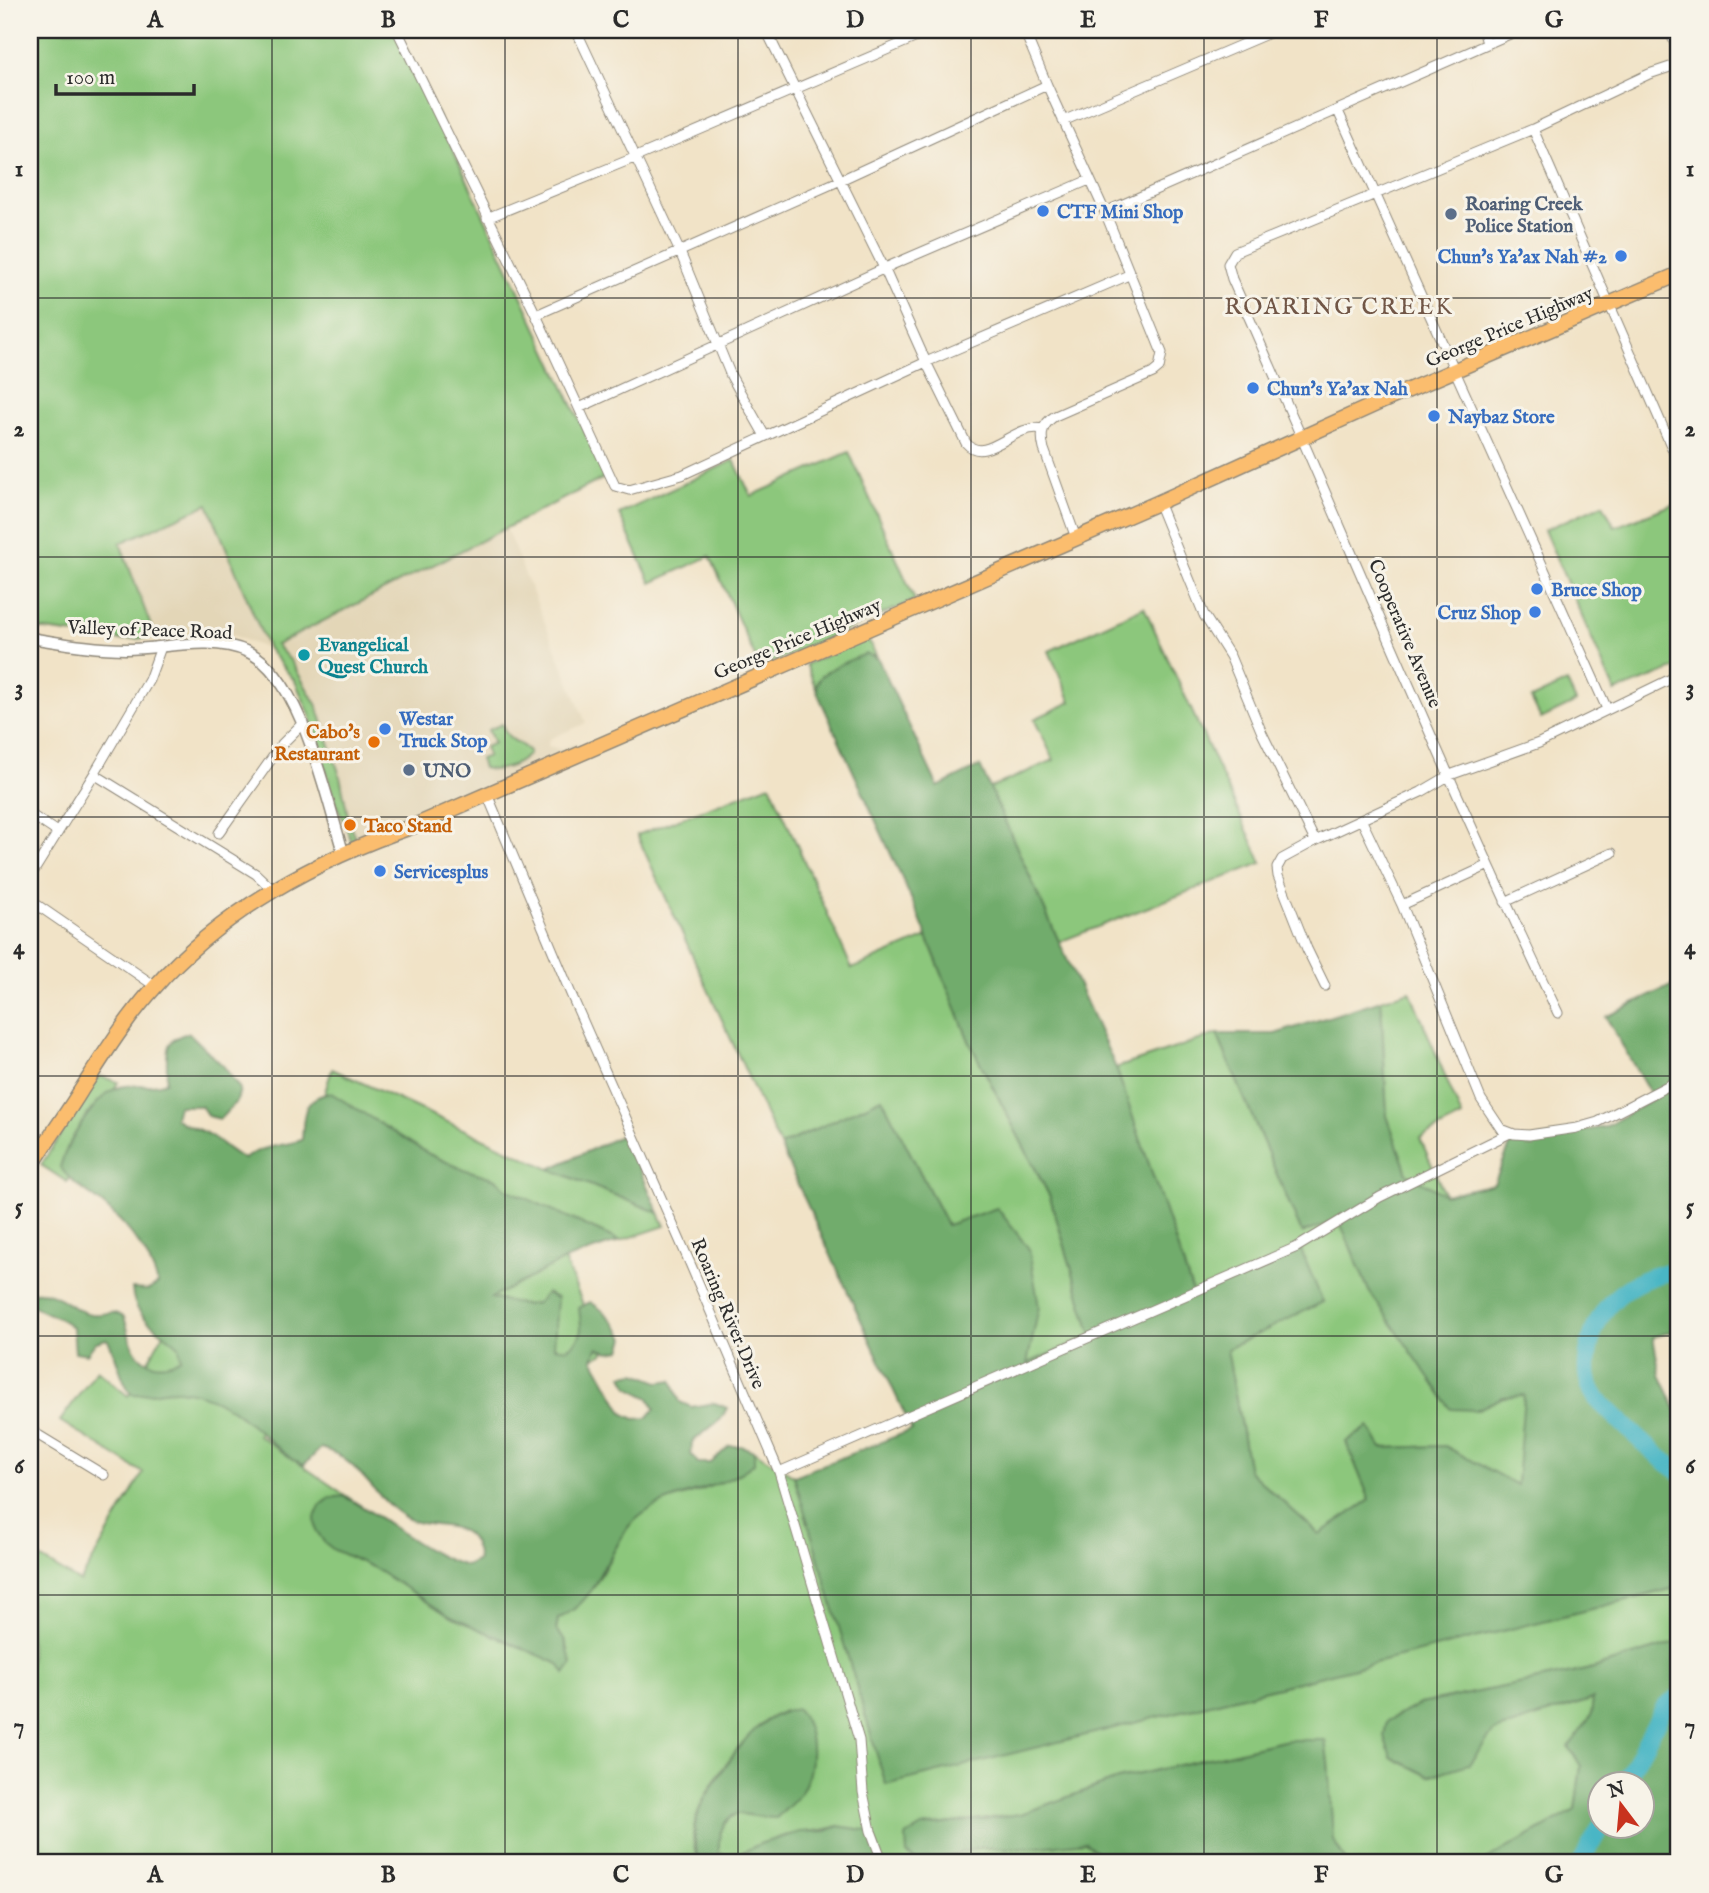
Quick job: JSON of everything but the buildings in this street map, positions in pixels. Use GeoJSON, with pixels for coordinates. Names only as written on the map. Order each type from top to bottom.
{"type":"FeatureCollection","features":[{"type":"Feature","properties":{"kind":"highway","name":"George Price Highway"},"geometry":{"type":"LineString","coordinates":[[30,1168],[35,1147],[155,986],[223,924],[273,890],[344,855],[1679,274]]}},
{"type":"Feature","properties":{"kind":"street"},"geometry":{"type":"LineString","coordinates":[[397,30],[536,315],[615,486],[629,490],[682,475],[926,362],[1130,274]]}},
{"type":"Feature","properties":{"kind":"street"},"geometry":{"type":"LineString","coordinates":[[576,30],[680,252],[731,376],[765,436]]}},
{"type":"Feature","properties":{"kind":"street"},"geometry":{"type":"LineString","coordinates":[[766,30],[884,268],[961,435],[970,447],[981,450],[1030,427],[1042,429]]}},
{"type":"Feature","properties":{"kind":"street"},"geometry":{"type":"LineString","coordinates":[[487,218],[933,30]]}},
{"type":"Feature","properties":{"kind":"street"},"geometry":{"type":"LineString","coordinates":[[1024,30],[1105,212],[1160,344],[1162,361],[1159,368],[1144,377],[1055,416],[1048,420],[1042,429],[1044,449],[1076,538]]}},
{"type":"Feature","properties":{"kind":"street"},"geometry":{"type":"LineString","coordinates":[[1063,121],[1276,30]]}},
{"type":"Feature","properties":{"kind":"street"},"geometry":{"type":"LineString","coordinates":[[1483,30],[1487,43]]}},
{"type":"Feature","properties":{"kind":"street"},"geometry":{"type":"LineString","coordinates":[[1105,212],[1519,30]]}},
{"type":"Feature","properties":{"kind":"street"},"geometry":{"type":"LineString","coordinates":[[1669,30],[1679,52]]}},
{"type":"Feature","properties":{"kind":"street"},"geometry":{"type":"LineString","coordinates":[[1374,195],[1533,129],[1649,75],[1679,64]]}},
{"type":"Feature","properties":{"kind":"street"},"geometry":{"type":"LineString","coordinates":[[536,315],[1047,85]]}},
{"type":"Feature","properties":{"kind":"street"},"geometry":{"type":"LineString","coordinates":[[1338,111],[1607,709]]}},
{"type":"Feature","properties":{"kind":"street"},"geometry":{"type":"LineString","coordinates":[[1533,129],[1679,464]]}},
{"type":"Feature","properties":{"kind":"street"},"geometry":{"type":"LineString","coordinates":[[579,408],[884,268],[1089,180]]}},
{"type":"Feature","properties":{"kind":"street","name":"Cooperative Avenue"},"geometry":{"type":"LineString","coordinates":[[1374,195],[1235,252],[1228,264],[1371,593],[1414,699],[1450,775],[1456,795],[1558,1013]]}},
{"type":"Feature","properties":{"kind":"street"},"geometry":{"type":"LineString","coordinates":[[1669,439],[1679,435]]}},
{"type":"Feature","properties":{"kind":"street"},"geometry":{"type":"LineString","coordinates":[[1158,502],[1204,615],[1230,656],[1262,733],[1315,841]]}},
{"type":"Feature","properties":{"kind":"street","name":"Valley of Peace Road"},"geometry":{"type":"LineString","coordinates":[[30,638],[105,648],[217,645],[247,651],[258,657],[276,675],[303,723],[344,855]]}},
{"type":"Feature","properties":{"kind":"street"},"geometry":{"type":"LineString","coordinates":[[30,877],[149,680],[160,647]]}},
{"type":"Feature","properties":{"kind":"street"},"geometry":{"type":"LineString","coordinates":[[1325,986],[1278,876],[1277,868],[1282,859],[1421,792],[1450,775],[1539,743],[1679,675]]}},
{"type":"Feature","properties":{"kind":"street"},"geometry":{"type":"LineString","coordinates":[[219,833],[282,744],[303,723]]}},
{"type":"Feature","properties":{"kind":"street"},"geometry":{"type":"LineString","coordinates":[[94,775],[256,874],[273,890]]}},
{"type":"Feature","properties":{"kind":"street","name":"Roaring River Drive"},"geometry":{"type":"LineString","coordinates":[[487,794],[571,995],[779,1472],[859,1740],[863,1792],[871,1831],[883,1863]]}},
{"type":"Feature","properties":{"kind":"street"},"geometry":{"type":"LineString","coordinates":[[30,814],[57,832]]}},
{"type":"Feature","properties":{"kind":"street"},"geometry":{"type":"LineString","coordinates":[[1362,821],[1402,905],[1481,1099],[1493,1121],[1501,1129],[1530,1135],[1577,1128],[1598,1122],[1679,1080]]}},
{"type":"Feature","properties":{"kind":"street"},"geometry":{"type":"LineString","coordinates":[[1505,902],[1612,853]]}},
{"type":"Feature","properties":{"kind":"street"},"geometry":{"type":"LineString","coordinates":[[1402,905],[1489,865]]}},
{"type":"Feature","properties":{"kind":"street"},"geometry":{"type":"LineString","coordinates":[[30,900],[155,986]]}},
{"type":"Feature","properties":{"kind":"street"},"geometry":{"type":"LineString","coordinates":[[779,1472],[1297,1247],[1380,1197],[1510,1133]]}},
{"type":"Feature","properties":{"kind":"street"},"geometry":{"type":"LineString","coordinates":[[30,1430],[104,1475]]}},
{"type":"Feature","properties":{"kind":"shaded area"},"geometry":{"type":"Polygon","coordinates":[[[208,503],[268,649],[232,635],[155,637],[120,543],[208,503]]]}},
{"type":"Feature","properties":{"kind":"shaded area"},"geometry":{"type":"Polygon","coordinates":[[[506,528],[586,723],[549,739],[548,746],[560,749],[577,743],[578,747],[461,797],[437,802],[416,811],[402,824],[358,843],[350,826],[340,776],[317,706],[291,661],[276,645],[506,528]],[[502,725],[488,756],[480,759],[483,768],[491,770],[513,766],[511,741],[502,725]]]}},
{"type":"Feature","properties":{"kind":"green space"},"geometry":{"type":"Polygon","coordinates":[[[30,30],[397,30],[606,477],[276,645],[291,661],[317,706],[340,776],[350,826],[358,843],[353,845],[335,801],[310,715],[295,681],[268,649],[208,504],[120,543],[155,637],[121,640],[30,628],[30,30]]]}},
{"type":"Feature","properties":{"kind":"green space"},"geometry":{"type":"Polygon","coordinates":[[[849,452],[915,600],[760,668],[710,556],[651,583],[619,514],[734,460],[751,496],[849,452]]]}},
{"type":"Feature","properties":{"kind":"green space"},"geometry":{"type":"Polygon","coordinates":[[[1679,502],[1679,667],[1615,692],[1544,530],[1603,504],[1615,527],[1679,502]]]}},
{"type":"Feature","properties":{"kind":"green space"},"geometry":{"type":"Polygon","coordinates":[[[1144,607],[1262,863],[1059,942],[990,788],[1054,760],[1034,719],[1071,702],[1049,651],[1144,607]]]}},
{"type":"Feature","properties":{"kind":"green space"},"geometry":{"type":"Polygon","coordinates":[[[867,638],[878,659],[873,655],[817,683],[818,694],[806,664],[867,638]]]}},
{"type":"Feature","properties":{"kind":"green space"},"geometry":{"type":"Polygon","coordinates":[[[866,654],[878,659],[938,787],[980,766],[1116,1068],[1194,1296],[1301,1250],[1323,1302],[1227,1349],[1249,1471],[1319,1534],[1370,1500],[1346,1442],[1369,1427],[1382,1448],[1445,1446],[1517,1485],[1524,1395],[1503,1397],[1476,1410],[1451,1409],[1369,1291],[1339,1220],[1302,1233],[1217,1034],[1275,1034],[1381,1000],[1387,1116],[1407,1173],[1445,1195],[1494,1184],[1511,1143],[1605,1127],[1653,1099],[1606,1017],[1679,982],[1679,1330],[1653,1337],[1660,1375],[1679,1415],[1679,1587],[886,1785],[794,1476],[912,1430],[780,1146],[882,1098],[947,1225],[997,1208],[1029,1249],[1039,1307],[1027,1364],[1092,1336],[1050,1197],[970,1043],[915,907],[818,694],[817,683],[824,674],[838,665],[866,654]]]}},
{"type":"Feature","properties":{"kind":"green space"},"geometry":{"type":"Polygon","coordinates":[[[1567,682],[1576,702],[1541,719],[1531,699],[1567,682]]]}},
{"type":"Feature","properties":{"kind":"green space"},"geometry":{"type":"Polygon","coordinates":[[[502,724],[510,738],[529,751],[529,754],[508,767],[495,770],[483,768],[480,759],[488,756],[485,747],[494,743],[488,730],[502,724]]]}},
{"type":"Feature","properties":{"kind":"green space"},"geometry":{"type":"Polygon","coordinates":[[[770,784],[852,969],[927,937],[970,1043],[1050,1197],[1092,1336],[1026,1364],[947,1225],[882,1098],[780,1146],[637,835],[770,784]]]}},
{"type":"Feature","properties":{"kind":"green space"},"geometry":{"type":"Polygon","coordinates":[[[1410,991],[1462,1117],[1420,1138],[1445,1195],[1407,1173],[1387,1116],[1381,1000],[1410,991]]]}},
{"type":"Feature","properties":{"kind":"green space"},"geometry":{"type":"Polygon","coordinates":[[[189,1033],[224,1067],[240,1089],[237,1101],[220,1119],[208,1116],[201,1106],[178,1106],[175,1118],[206,1133],[244,1159],[264,1149],[302,1140],[304,1115],[309,1103],[321,1095],[331,1093],[429,1154],[460,1168],[496,1179],[506,1189],[620,1241],[564,1260],[491,1298],[525,1305],[537,1303],[546,1293],[557,1298],[554,1347],[566,1349],[577,1341],[581,1332],[579,1308],[590,1302],[610,1318],[625,1338],[621,1350],[609,1352],[597,1348],[593,1359],[624,1414],[635,1419],[647,1418],[655,1409],[649,1398],[628,1387],[623,1375],[636,1373],[659,1382],[672,1380],[680,1402],[691,1407],[715,1403],[727,1408],[721,1419],[692,1442],[691,1454],[698,1463],[711,1463],[729,1446],[741,1446],[754,1451],[754,1463],[740,1473],[658,1505],[629,1526],[589,1594],[573,1610],[558,1619],[556,1630],[564,1639],[572,1664],[565,1674],[559,1664],[451,1617],[374,1568],[334,1550],[316,1530],[315,1517],[320,1506],[330,1498],[343,1496],[434,1553],[466,1566],[478,1560],[468,1535],[449,1527],[426,1524],[403,1516],[355,1469],[334,1453],[321,1448],[304,1465],[293,1460],[241,1416],[213,1399],[179,1390],[131,1394],[107,1339],[96,1342],[87,1354],[75,1352],[73,1328],[31,1304],[33,1292],[42,1292],[83,1312],[119,1314],[124,1317],[135,1351],[145,1360],[163,1364],[181,1358],[179,1346],[142,1316],[134,1300],[132,1289],[148,1290],[158,1284],[143,1250],[119,1220],[60,1167],[75,1134],[100,1100],[123,1086],[166,1082],[169,1045],[179,1036],[189,1033]]]}},
{"type":"Feature","properties":{"kind":"green space"},"geometry":{"type":"Polygon","coordinates":[[[1217,1034],[1302,1233],[1339,1220],[1369,1291],[1407,1344],[1476,1410],[1503,1397],[1525,1394],[1517,1486],[1445,1446],[1382,1448],[1368,1427],[1346,1442],[1370,1500],[1319,1534],[1249,1471],[1227,1349],[1322,1302],[1194,1296],[1116,1068],[1217,1034]]]}},
{"type":"Feature","properties":{"kind":"green space"},"geometry":{"type":"Polygon","coordinates":[[[332,1069],[550,1169],[659,1213],[665,1226],[620,1241],[321,1105],[332,1069]]]}},
{"type":"Feature","properties":{"kind":"green space"},"geometry":{"type":"Polygon","coordinates":[[[99,1076],[118,1082],[67,1182],[41,1165],[99,1076]]]}},
{"type":"Feature","properties":{"kind":"green space"},"geometry":{"type":"Polygon","coordinates":[[[624,1134],[659,1213],[550,1169],[624,1134]]]}},
{"type":"Feature","properties":{"kind":"green space"},"geometry":{"type":"Polygon","coordinates":[[[564,1260],[604,1353],[553,1378],[460,1313],[564,1260]]]}},
{"type":"Feature","properties":{"kind":"green space"},"geometry":{"type":"Polygon","coordinates":[[[172,1319],[281,1400],[258,1435],[568,1649],[556,1630],[558,1619],[585,1598],[625,1531],[639,1517],[659,1505],[717,1484],[754,1463],[754,1451],[794,1476],[887,1784],[1679,1587],[1679,1642],[1587,1670],[1420,1704],[1469,1764],[1494,1731],[1594,1699],[1591,1716],[1570,1747],[1581,1766],[1575,1810],[1481,1863],[1347,1863],[1333,1840],[1328,1761],[1288,1740],[1118,1779],[1021,1814],[922,1827],[907,1854],[919,1863],[871,1863],[839,1826],[784,1836],[728,1859],[719,1852],[720,1835],[727,1820],[737,1814],[776,1818],[793,1802],[810,1768],[783,1711],[750,1735],[728,1761],[708,1792],[695,1823],[693,1837],[700,1863],[30,1863],[30,1552],[80,1582],[143,1473],[60,1421],[97,1370],[128,1396],[172,1319]]]}},
{"type":"Feature","properties":{"kind":"green space"},"geometry":{"type":"Polygon","coordinates":[[[1679,1642],[1679,1863],[1481,1863],[1575,1810],[1581,1766],[1569,1747],[1591,1716],[1593,1699],[1494,1731],[1469,1764],[1429,1776],[1391,1757],[1384,1736],[1387,1721],[1420,1704],[1587,1670],[1679,1642]]]}},
{"type":"Feature","properties":{"kind":"green space"},"geometry":{"type":"Polygon","coordinates":[[[797,1709],[808,1728],[810,1739],[811,1763],[805,1785],[800,1794],[776,1818],[739,1814],[732,1816],[722,1830],[719,1852],[728,1859],[762,1843],[800,1832],[826,1831],[838,1826],[871,1831],[883,1863],[700,1863],[695,1845],[695,1826],[710,1789],[750,1734],[771,1718],[797,1709]]]}},
{"type":"Feature","properties":{"kind":"green space"},"geometry":{"type":"Polygon","coordinates":[[[1288,1740],[1325,1740],[1333,1840],[1347,1863],[1110,1863],[1085,1842],[1031,1848],[977,1848],[928,1863],[919,1863],[907,1854],[906,1836],[922,1827],[1021,1814],[1118,1779],[1288,1740]]]}},
{"type":"Feature","properties":{"kind":"green space"},"geometry":{"type":"Polygon","coordinates":[[[1085,1842],[1110,1863],[928,1863],[977,1848],[1031,1848],[1085,1842]]]}},
{"type":"Feature","properties":{"kind":"waterway","name":"ROARING CREEK"},"geometry":{"type":"LineString","coordinates":[[1679,1270],[1645,1279],[1630,1287],[1607,1307],[1592,1336],[1587,1370],[1588,1381],[1599,1401],[1653,1452],[1679,1471]]}},
{"type":"Feature","properties":{"kind":"waterway","name":"ROARING CREEK"},"geometry":{"type":"LineString","coordinates":[[1631,1770],[1664,1708],[1679,1697]]}},
{"type":"Feature","properties":{"kind":"waterway","name":"ROARING CREEK"},"geometry":{"type":"LineString","coordinates":[[1581,1863],[1593,1840]]}},
{"type":"Feature","properties":{"kind":"place","name":"CTF Mini Shop"},"geometry":{"type":"Point","coordinates":[1043,211]}},
{"type":"Feature","properties":{"kind":"place","name":"Roaring Creek Police Station"},"geometry":{"type":"Point","coordinates":[1451,214]}},
{"type":"Feature","properties":{"kind":"place","name":"Chun's Ya'ax Nah #2"},"geometry":{"type":"Point","coordinates":[1621,256]}},
{"type":"Feature","properties":{"kind":"place","name":"Chun's Ya'ax Nah"},"geometry":{"type":"Point","coordinates":[1253,388]}},
{"type":"Feature","properties":{"kind":"place","name":"Naybaz Store"},"geometry":{"type":"Point","coordinates":[1434,416]}},
{"type":"Feature","properties":{"kind":"place","name":"Bruce Shop"},"geometry":{"type":"Point","coordinates":[1537,589]}},
{"type":"Feature","properties":{"kind":"place","name":"Cruz Shop"},"geometry":{"type":"Point","coordinates":[1535,612]}},
{"type":"Feature","properties":{"kind":"place","name":"Evangelical Quest Church"},"geometry":{"type":"Point","coordinates":[304,655]}},
{"type":"Feature","properties":{"kind":"place","name":"Westar Truck Stop"},"geometry":{"type":"Point","coordinates":[385,729]}},
{"type":"Feature","properties":{"kind":"place","name":"Cabo's Restaurant"},"geometry":{"type":"Point","coordinates":[374,742]}},
{"type":"Feature","properties":{"kind":"place","name":"UNO"},"geometry":{"type":"Point","coordinates":[409,770]}},
{"type":"Feature","properties":{"kind":"place","name":"Taco Stand"},"geometry":{"type":"Point","coordinates":[350,825]}},
{"type":"Feature","properties":{"kind":"place","name":"Servicesplus"},"geometry":{"type":"Point","coordinates":[380,871]}},
{"type":"Feature","properties":{"kind":"district","name":"ROARING CREEK"},"geometry":{"type":"Point","coordinates":[1339,306]}}]}
